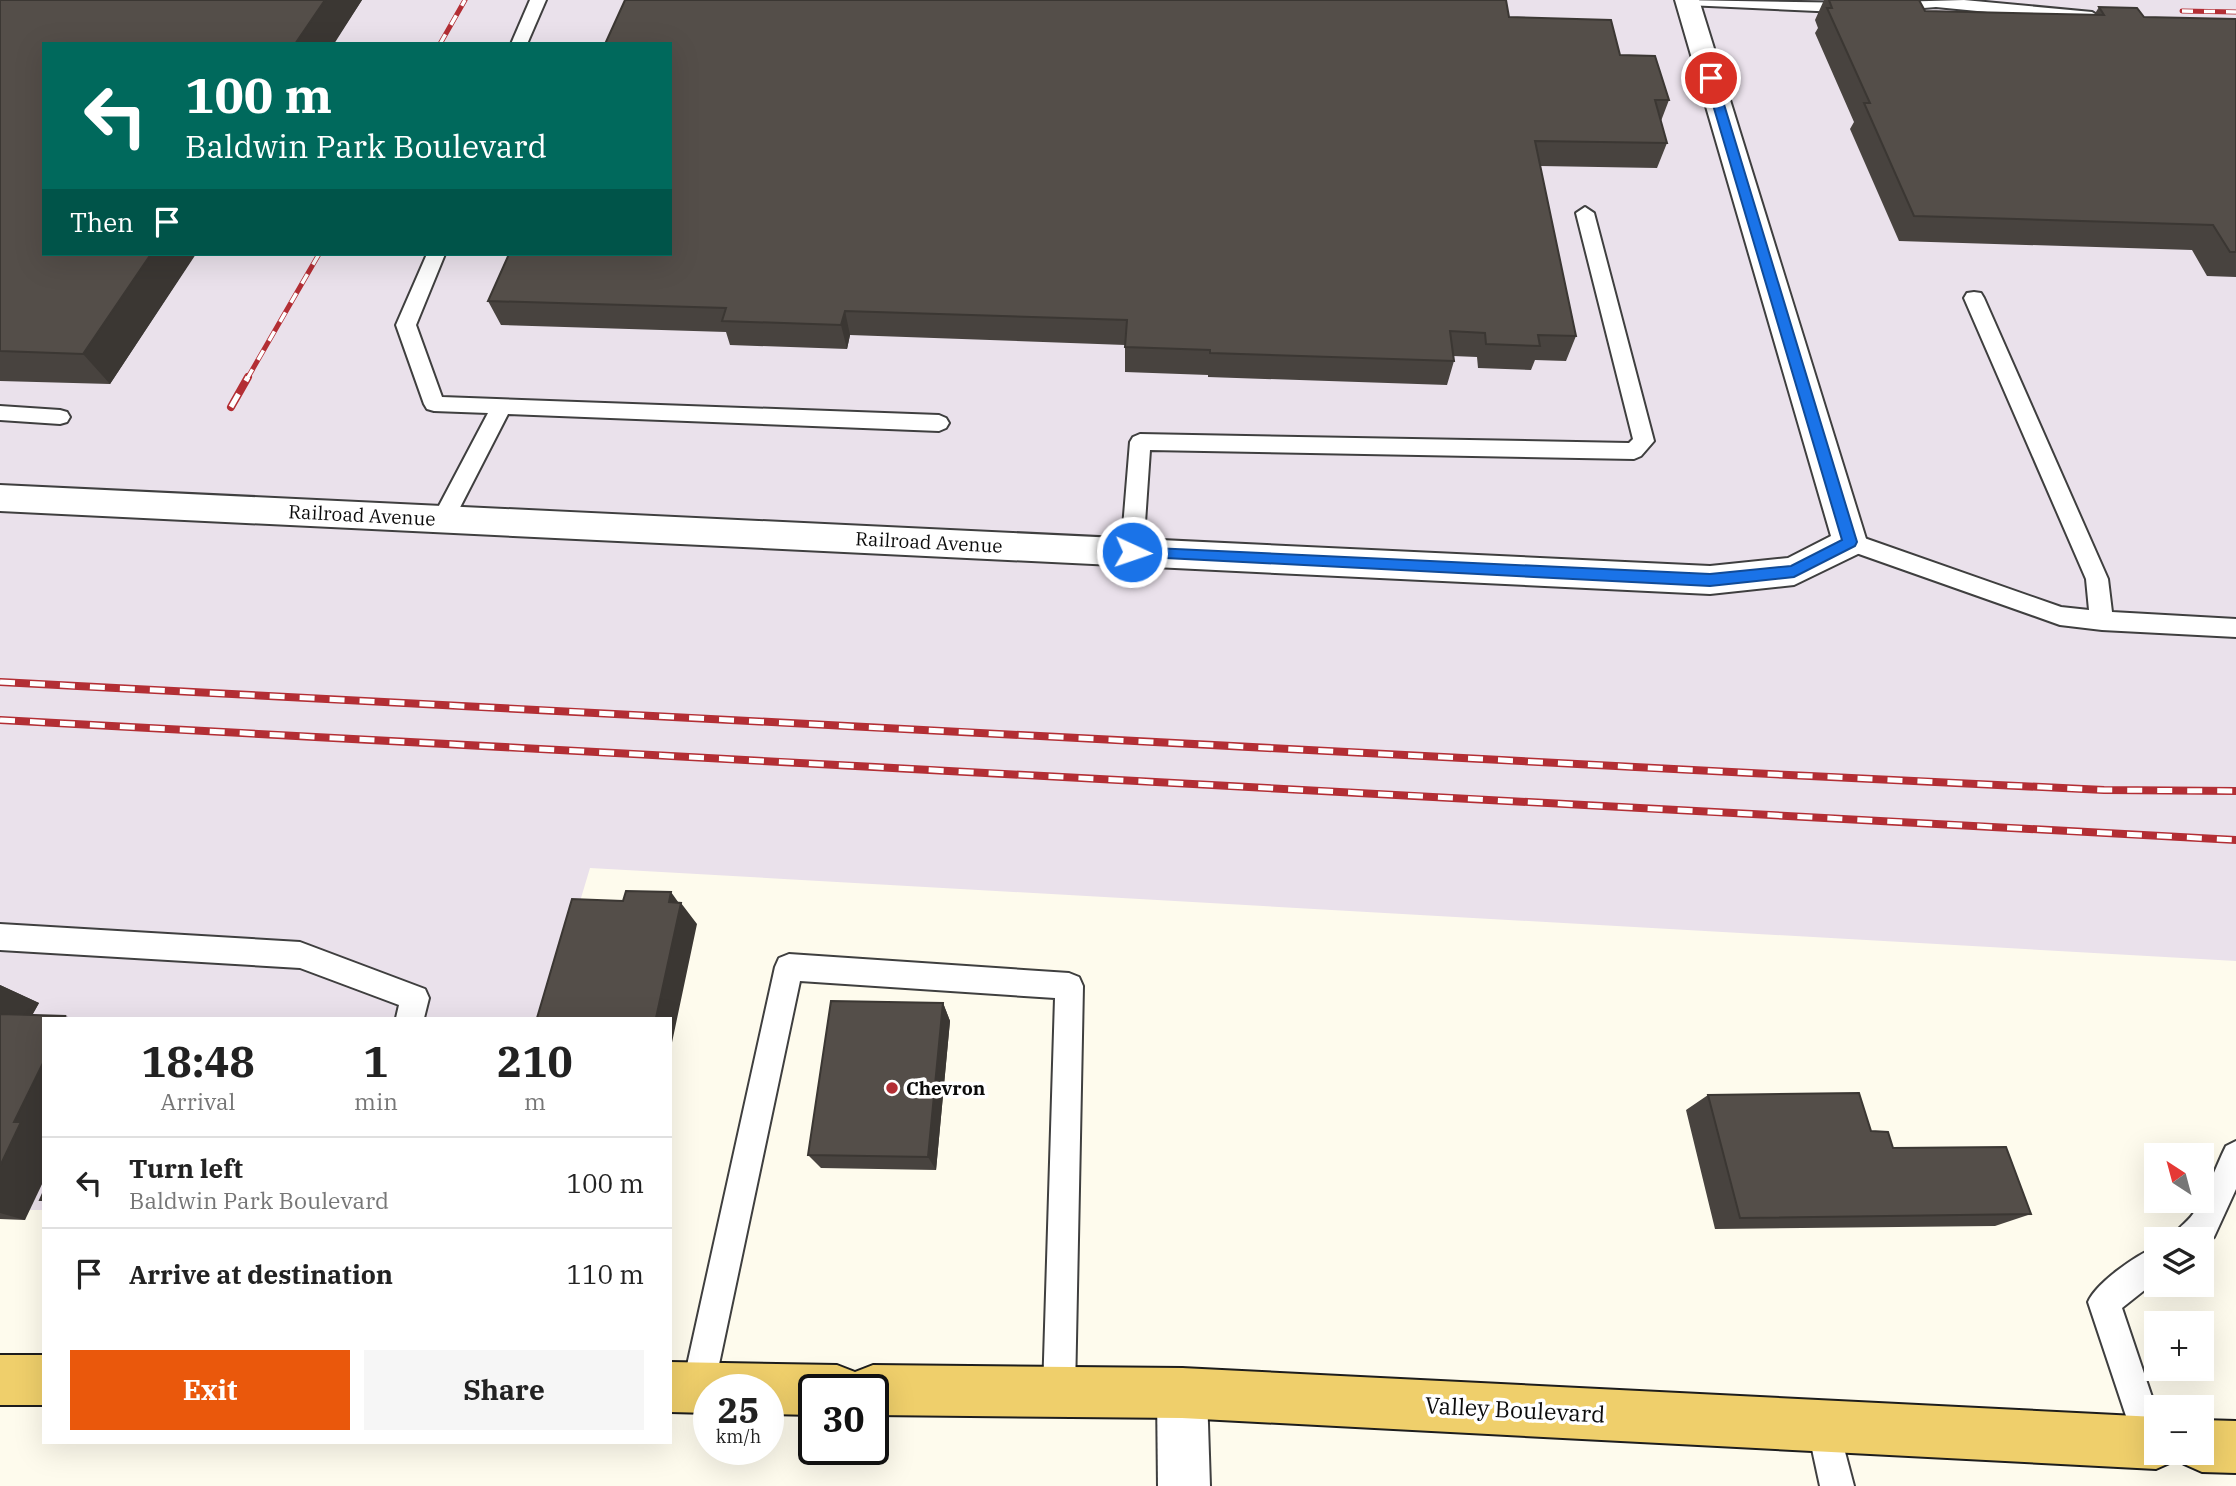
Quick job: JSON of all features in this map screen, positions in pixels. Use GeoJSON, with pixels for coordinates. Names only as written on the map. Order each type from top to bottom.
{"type":"FeatureCollection","features":[{"type":"Feature","properties":{"kind":"main road"},"geometry":{"type":"LineString","coordinates":[[0,1380],[42,1380]]}},
{"type":"Feature","properties":{"kind":"main road"},"geometry":{"type":"LineString","coordinates":[[684,1388],[798,1389]]}},
{"type":"Feature","properties":{"kind":"main road","name":"Valley Boulevard"},"geometry":{"type":"LineString","coordinates":[[889,1390],[1182,1393],[2144,1442]]}},
{"type":"Feature","properties":{"kind":"main road"},"geometry":{"type":"LineString","coordinates":[[2214,1446],[2236,1447]]}},
{"type":"Feature","properties":{"kind":"street"},"geometry":{"type":"LineString","coordinates":[[1688,0],[1850,542]]}},
{"type":"Feature","properties":{"kind":"street","name":"Railroad Avenue"},"geometry":{"type":"LineString","coordinates":[[0,498],[1710,580],[1794,571],[1850,542]]}},
{"type":"Feature","properties":{"kind":"street"},"geometry":{"type":"LineString","coordinates":[[1182,1393],[1184,1486]]}},
{"type":"Feature","properties":{"kind":"lane"},"geometry":{"type":"LineString","coordinates":[[520,42],[538,0]]}},
{"type":"Feature","properties":{"kind":"lane"},"geometry":{"type":"LineString","coordinates":[[1688,0],[1791,2],[1861,8],[1936,2],[2114,20]]}},
{"type":"Feature","properties":{"kind":"lane"},"geometry":{"type":"LineString","coordinates":[[1132,552],[1140,442],[1634,451],[1644,441],[1585,213]]}},
{"type":"Feature","properties":{"kind":"lane"},"geometry":{"type":"LineString","coordinates":[[435,256],[406,325],[434,404],[939,423]]}},
{"type":"Feature","properties":{"kind":"lane"},"geometry":{"type":"LineString","coordinates":[[1974,298],[2098,579],[2102,621]]}},
{"type":"Feature","properties":{"kind":"lane"},"geometry":{"type":"LineString","coordinates":[[443,519],[502,406]]}},
{"type":"Feature","properties":{"kind":"lane"},"geometry":{"type":"LineString","coordinates":[[0,413],[60,417]]}},
{"type":"Feature","properties":{"kind":"lane"},"geometry":{"type":"LineString","coordinates":[[1850,542],[2060,616],[2102,621],[2236,628]]}},
{"type":"Feature","properties":{"kind":"lane"},"geometry":{"type":"LineString","coordinates":[[0,937],[300,954],[415,998],[410,1017]]}},
{"type":"Feature","properties":{"kind":"lane"},"geometry":{"type":"LineString","coordinates":[[684,1388],[789,967],[1069,986],[1059,1392]]}},
{"type":"Feature","properties":{"kind":"lane"},"geometry":{"type":"LineString","coordinates":[[2202,1227],[2236,1156]]}},
{"type":"Feature","properties":{"kind":"lane"},"geometry":{"type":"LineString","coordinates":[[2144,1271],[2104,1302],[2144,1415]]}},
{"type":"Feature","properties":{"kind":"lane"},"geometry":{"type":"LineString","coordinates":[[1823,1426],[1837,1486]]}},
{"type":"Feature","properties":{"kind":"shaded area"},"geometry":{"type":"Polygon","coordinates":[[[0,0],[2236,0],[2236,961],[590,868],[545,1017],[42,1017],[42,1210],[0,1210],[0,0]]]}},
{"type":"Feature","properties":{"kind":"building"},"geometry":{"type":"Polygon","coordinates":[[[0,0],[325,0],[296,42],[42,42],[42,256],[150,256],[83,354],[0,351],[0,0]]]}},
{"type":"Feature","properties":{"kind":"building"},"geometry":{"type":"Polygon","coordinates":[[[625,0],[1506,0],[1509,17],[1611,20],[1620,55],[1655,56],[1669,100],[1655,100],[1667,143],[1535,141],[1576,336],[1538,335],[1540,346],[1486,344],[1485,333],[1450,331],[1454,361],[1210,353],[1210,350],[1125,347],[1127,320],[845,311],[841,325],[722,321],[726,308],[488,301],[508,256],[672,256],[672,42],[606,42],[625,0]]]}},
{"type":"Feature","properties":{"kind":"building"},"geometry":{"type":"Polygon","coordinates":[[[1829,0],[1919,0],[1925,11],[2104,15],[2099,7],[2137,8],[2144,17],[2236,19],[2236,252],[2230,252],[2213,225],[1914,216],[1864,103],[1870,103],[1827,8],[1832,8],[1829,0]]]}},
{"type":"Feature","properties":{"kind":"building"},"geometry":{"type":"Polygon","coordinates":[[[626,891],[671,892],[669,902],[681,903],[656,1017],[537,1017],[572,899],[623,901],[626,891]]]}},
{"type":"Feature","properties":{"kind":"building"},"geometry":{"type":"Polygon","coordinates":[[[831,1001],[943,1003],[928,1157],[808,1155],[831,1001]]]}},
{"type":"Feature","properties":{"kind":"building"},"geometry":{"type":"Polygon","coordinates":[[[0,1014],[65,1016],[42,1017],[42,1065],[14,1122],[21,1122],[0,1166],[0,1014]]]}},
{"type":"Feature","properties":{"kind":"building"},"geometry":{"type":"Polygon","coordinates":[[[1859,1093],[1871,1131],[1888,1132],[1893,1148],[2006,1147],[2031,1214],[1740,1218],[1708,1095],[1859,1093]]]}},
{"type":"Feature","properties":{"kind":"railway"},"geometry":{"type":"LineString","coordinates":[[441,42],[465,0]]}},
{"type":"Feature","properties":{"kind":"railway"},"geometry":{"type":"LineString","coordinates":[[2182,11],[2236,12]]}},
{"type":"Feature","properties":{"kind":"railway"},"geometry":{"type":"LineString","coordinates":[[247,379],[318,256]]}},
{"type":"Feature","properties":{"kind":"railway"},"geometry":{"type":"LineString","coordinates":[[231,407],[248,377]]}},
{"type":"Feature","properties":{"kind":"railway"},"geometry":{"type":"LineString","coordinates":[[0,682],[1789,775],[2104,790],[2236,791]]}},
{"type":"Feature","properties":{"kind":"railway"},"geometry":{"type":"LineString","coordinates":[[0,720],[2236,840]]}},
{"type":"Feature","properties":{"kind":"place","name":"Chevron"},"geometry":{"type":"Point","coordinates":[892,1088]}},
{"type":"Feature","properties":{"kind":"route"},"geometry":{"type":"LineString","coordinates":[[1132,552],[1710,580],[1794,571],[1850,542],[1711,78]]}}]}
